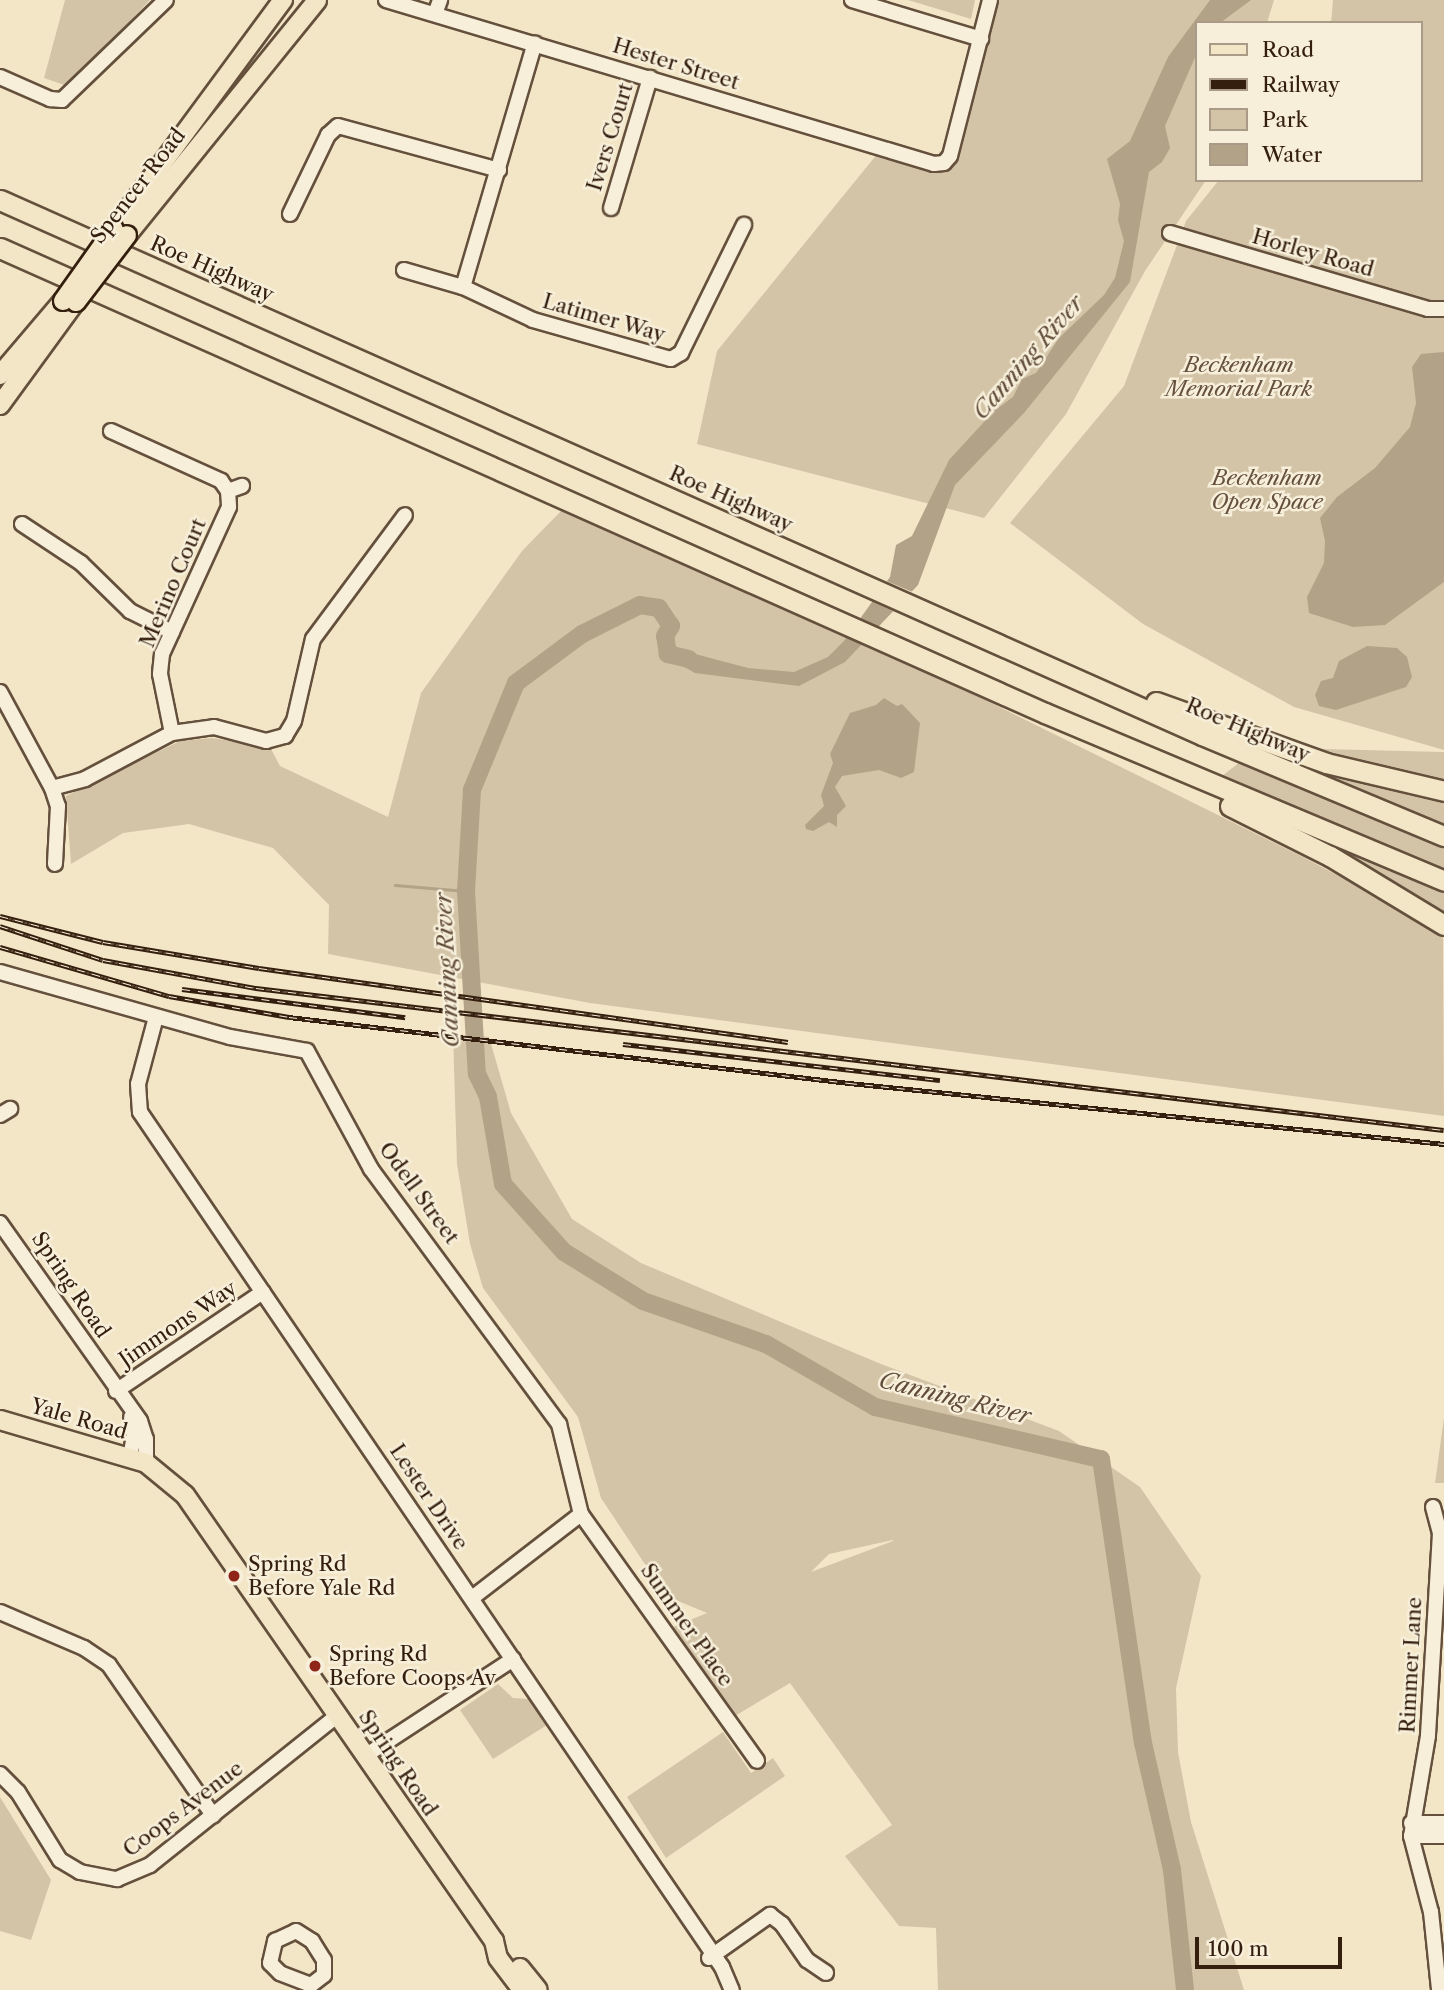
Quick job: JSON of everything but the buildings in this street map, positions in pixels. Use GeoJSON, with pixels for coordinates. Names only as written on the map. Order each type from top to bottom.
{"type":"FeatureCollection","features":[{"type":"Feature","properties":{"kind":"highway","name":"Roe Highway"},"geometry":{"type":"LineString","coordinates":[[0,200],[937,618],[1059,669],[1202,735],[1444,836]]}},
{"type":"Feature","properties":{"kind":"highway"},"geometry":{"type":"LineString","coordinates":[[0,248],[1045,713],[1444,881]]}},
{"type":"Feature","properties":{"kind":"highway"},"geometry":{"type":"LineString","coordinates":[[1059,669],[1326,763],[1444,791]]}},
{"type":"Feature","properties":{"kind":"highway"},"geometry":{"type":"LineString","coordinates":[[1045,713],[1330,856],[1444,925]]}},
{"type":"Feature","properties":{"kind":"main road","name":"Spencer Road"},"geometry":{"type":"LineString","coordinates":[[3,399],[283,0]]}},
{"type":"Feature","properties":{"kind":"main road","name":"Spencer Road"},"geometry":{"type":"LineString","coordinates":[[121,232],[317,0]]}},
{"type":"Feature","properties":{"kind":"main road","name":"Spencer Road"},"geometry":{"type":"LineString","coordinates":[[0,375],[68,303]]}},
{"type":"Feature","properties":{"kind":"main road","name":"Yale Road"},"geometry":{"type":"LineString","coordinates":[[0,1420],[138,1461]]}},
{"type":"Feature","properties":{"kind":"main road","name":"Spring Road"},"geometry":{"type":"LineString","coordinates":[[138,1461],[201,1514],[494,1941],[509,1952],[538,1990]]}},
{"type":"Feature","properties":{"kind":"main road","name":"Spring Road"},"geometry":{"type":"LineString","coordinates":[[494,1941],[498,1958],[522,1990]]}},
{"type":"Feature","properties":{"kind":"street"},"geometry":{"type":"LineString","coordinates":[[0,77],[50,99],[62,100],[166,0]]}},
{"type":"Feature","properties":{"kind":"street"},"geometry":{"type":"LineString","coordinates":[[253,42],[270,29],[292,0]]}},
{"type":"Feature","properties":{"kind":"street","name":"Hester Street"},"geometry":{"type":"LineString","coordinates":[[386,0],[438,7],[536,43],[934,164],[944,163],[950,156],[981,39]]}},
{"type":"Feature","properties":{"kind":"street"},"geometry":{"type":"LineString","coordinates":[[852,0],[981,39],[989,0]]}},
{"type":"Feature","properties":{"kind":"street"},"geometry":{"type":"LineString","coordinates":[[463,286],[536,43]]}},
{"type":"Feature","properties":{"kind":"street","name":"Ivers Court"},"geometry":{"type":"LineString","coordinates":[[611,208],[650,78]]}},
{"type":"Feature","properties":{"kind":"street"},"geometry":{"type":"LineString","coordinates":[[290,214],[328,135],[338,126],[499,170]]}},
{"type":"Feature","properties":{"kind":"street","name":"Latimer Way"},"geometry":{"type":"LineString","coordinates":[[404,270],[463,286],[533,320],[671,359],[681,353],[744,225]]}},
{"type":"Feature","properties":{"kind":"street","name":"Horley Road"},"geometry":{"type":"LineString","coordinates":[[1170,233],[1428,309],[1444,309]]}},
{"type":"Feature","properties":{"kind":"street","name":"Merino Court"},"geometry":{"type":"LineString","coordinates":[[110,431],[235,489],[172,632],[160,674],[172,733]]}},
{"type":"Feature","properties":{"kind":"street"},"geometry":{"type":"LineString","coordinates":[[52,788],[85,779],[172,733],[215,727],[266,741],[285,736],[293,721],[313,639],[405,515]]}},
{"type":"Feature","properties":{"kind":"street"},"geometry":{"type":"LineString","coordinates":[[22,524],[81,563],[130,611],[172,632]]}},
{"type":"Feature","properties":{"kind":"street"},"geometry":{"type":"LineString","coordinates":[[0,692],[52,788],[58,806],[55,863]]}},
{"type":"Feature","properties":{"kind":"street","name":"Odell Street"},"geometry":{"type":"LineString","coordinates":[[0,972],[156,1017],[307,1051],[371,1169],[559,1424],[581,1514]]}},
{"type":"Feature","properties":{"kind":"street","name":"Lester Drive"},"geometry":{"type":"LineString","coordinates":[[156,1017],[138,1084],[140,1112],[472,1598],[712,1956],[732,1990]]}},
{"type":"Feature","properties":{"kind":"street","name":"Spring Road"},"geometry":{"type":"LineString","coordinates":[[0,1223],[146,1439],[138,1461]]}},
{"type":"Feature","properties":{"kind":"street","name":"Jimmons Way"},"geometry":{"type":"LineString","coordinates":[[116,1391],[263,1292]]}},
{"type":"Feature","properties":{"kind":"street","name":"Rimmer Lane"},"geometry":{"type":"LineString","coordinates":[[1433,1507],[1440,1533],[1428,1736],[1411,1830],[1431,1912],[1439,1990]]}},
{"type":"Feature","properties":{"kind":"street"},"geometry":{"type":"LineString","coordinates":[[472,1598],[581,1514]]}},
{"type":"Feature","properties":{"kind":"street","name":"Summer Place"},"geometry":{"type":"LineString","coordinates":[[581,1514],[757,1761]]}},
{"type":"Feature","properties":{"kind":"street"},"geometry":{"type":"LineString","coordinates":[[0,1612],[84,1648],[109,1665],[213,1815]]}},
{"type":"Feature","properties":{"kind":"street"},"geometry":{"type":"LineString","coordinates":[[365,1756],[513,1660]]}},
{"type":"Feature","properties":{"kind":"street","name":"Coops Avenue"},"geometry":{"type":"LineString","coordinates":[[0,1774],[18,1793],[60,1860],[80,1872],[103,1879],[142,1870],[338,1715]]}},
{"type":"Feature","properties":{"kind":"street"},"geometry":{"type":"LineString","coordinates":[[1411,1830],[1444,1823]]}},
{"type":"Feature","properties":{"kind":"street"},"geometry":{"type":"LineString","coordinates":[[1411,1830],[1444,1836]]}},
{"type":"Feature","properties":{"kind":"street"},"geometry":{"type":"LineString","coordinates":[[712,1956],[770,1916],[782,1924],[807,1960],[826,1973]]}},
{"type":"Feature","properties":{"kind":"green space"},"geometry":{"type":"Polygon","coordinates":[[[65,0],[150,0],[67,86],[44,78],[65,0]]]}},
{"type":"Feature","properties":{"kind":"green space"},"geometry":{"type":"Polygon","coordinates":[[[908,0],[975,0],[971,19],[908,0]]]}},
{"type":"Feature","properties":{"kind":"green space"},"geometry":{"type":"Polygon","coordinates":[[[999,0],[1274,0],[1268,21],[1196,21],[1196,182],[1205,182],[1145,271],[1066,414],[984,518],[697,444],[717,351],[878,153],[941,172],[955,155],[999,0]]]}},
{"type":"Feature","properties":{"kind":"green space","name":"Beckenham Open Space"},"geometry":{"type":"Polygon","coordinates":[[[1333,0],[1444,0],[1444,750],[1294,707],[1143,624],[1010,523],[1124,386],[1186,221],[1217,182],[1423,182],[1423,21],[1331,21],[1333,0]]]}},
{"type":"Feature","properties":{"kind":"green space"},"geometry":{"type":"Polygon","coordinates":[[[564,508],[874,645],[1301,856],[1443,931],[1444,1116],[590,1003],[328,954],[329,905],[273,848],[189,824],[123,833],[71,864],[66,796],[180,741],[212,738],[270,747],[280,766],[388,817],[421,693],[522,551],[564,508]]]}},
{"type":"Feature","properties":{"kind":"green space"},"geometry":{"type":"Polygon","coordinates":[[[1322,749],[1444,752],[1444,782],[1410,777],[1322,749]]]}},
{"type":"Feature","properties":{"kind":"green space"},"geometry":{"type":"Polygon","coordinates":[[[1244,759],[1444,844],[1444,871],[1218,779],[1244,759]]]}},
{"type":"Feature","properties":{"kind":"green space"},"geometry":{"type":"Polygon","coordinates":[[[1334,769],[1444,797],[1444,826],[1331,778],[1334,769]]]}},
{"type":"Feature","properties":{"kind":"green space"},"geometry":{"type":"Polygon","coordinates":[[[1334,846],[1444,890],[1444,917],[1331,850],[1334,846]]]}},
{"type":"Feature","properties":{"kind":"green space"},"geometry":{"type":"Polygon","coordinates":[[[453,1034],[489,1037],[511,1113],[572,1219],[641,1263],[881,1364],[1059,1431],[1140,1487],[1201,1576],[1176,1688],[1178,1752],[1191,1822],[1244,1990],[938,1990],[936,1928],[899,1926],[845,1856],[892,1825],[790,1683],[735,1716],[673,1627],[707,1613],[666,1596],[601,1498],[578,1417],[483,1288],[470,1244],[457,1164],[453,1034]],[[893,1541],[829,1554],[811,1572],[893,1541]]]}},
{"type":"Feature","properties":{"kind":"green space"},"geometry":{"type":"Polygon","coordinates":[[[1444,1418],[1444,1483],[1435,1483],[1444,1418]]]}},
{"type":"Feature","properties":{"kind":"green space"},"geometry":{"type":"Polygon","coordinates":[[[498,1684],[513,1698],[529,1699],[547,1725],[493,1759],[460,1710],[498,1684]]]}},
{"type":"Feature","properties":{"kind":"green space"},"geometry":{"type":"Polygon","coordinates":[[[723,1732],[751,1773],[773,1758],[785,1776],[666,1858],[627,1797],[723,1732]]]}},
{"type":"Feature","properties":{"kind":"green space"},"geometry":{"type":"Polygon","coordinates":[[[0,1797],[51,1880],[31,1940],[0,1931],[0,1797]]]}},
{"type":"Feature","properties":{"kind":"water","name":"Canning River"},"geometry":{"type":"Polygon","coordinates":[[[1210,0],[1251,0],[1223,21],[1196,21],[1196,55],[1165,126],[1170,148],[1162,162],[1149,172],[1130,282],[1024,413],[955,485],[918,585],[845,662],[799,686],[695,673],[681,665],[668,654],[684,651],[748,668],[794,672],[828,657],[844,641],[890,577],[896,545],[912,536],[949,460],[994,411],[1013,397],[1022,379],[1036,373],[1059,338],[1104,295],[1115,278],[1124,241],[1118,220],[1120,204],[1107,159],[1130,141],[1168,57],[1210,0]]]}},
{"type":"Feature","properties":{"kind":"water"},"geometry":{"type":"Polygon","coordinates":[[[1444,352],[1444,582],[1385,625],[1353,627],[1309,613],[1307,597],[1324,563],[1325,541],[1320,518],[1337,497],[1375,468],[1410,427],[1416,403],[1412,367],[1421,354],[1444,352]]]}},
{"type":"Feature","properties":{"kind":"water"},"geometry":{"type":"Polygon","coordinates":[[[1367,646],[1397,648],[1407,657],[1412,677],[1406,687],[1336,710],[1319,706],[1315,695],[1321,681],[1333,678],[1339,661],[1367,646]]]}},
{"type":"Feature","properties":{"kind":"water"},"geometry":{"type":"Polygon","coordinates":[[[884,698],[897,706],[902,704],[920,723],[914,772],[901,778],[879,770],[842,776],[835,787],[846,806],[837,815],[837,827],[829,822],[813,831],[806,829],[805,825],[824,806],[821,795],[833,763],[830,754],[850,713],[876,705],[884,698]]]}},
{"type":"Feature","properties":{"kind":"pier"},"geometry":{"type":"Polygon","coordinates":[[[884,580],[915,593],[897,613],[869,600],[884,580]]]}},
{"type":"Feature","properties":{"kind":"waterway","name":"Canning River"},"geometry":{"type":"LineString","coordinates":[[689,659],[668,654],[665,636],[671,626],[659,608],[640,605],[582,634],[516,683],[472,790],[466,891],[477,1074],[488,1097],[503,1184],[564,1252],[643,1301],[766,1344],[875,1407],[1101,1459],[1143,1743],[1172,1870],[1185,1990]]}},
{"type":"Feature","properties":{"kind":"waterway"},"geometry":{"type":"LineString","coordinates":[[395,885],[466,891]]}},
{"type":"Feature","properties":{"kind":"railway"},"geometry":{"type":"LineString","coordinates":[[0,916],[103,942],[259,968],[788,1042]]}},
{"type":"Feature","properties":{"kind":"railway"},"geometry":{"type":"LineString","coordinates":[[0,926],[103,960],[256,988],[1444,1130]]}},
{"type":"Feature","properties":{"kind":"railway"},"geometry":{"type":"LineString","coordinates":[[0,947],[169,996],[289,1017],[849,1083],[1444,1144]]}},
{"type":"Feature","properties":{"kind":"railway"},"geometry":{"type":"LineString","coordinates":[[182,989],[405,1017]]}},
{"type":"Feature","properties":{"kind":"railway"},"geometry":{"type":"LineString","coordinates":[[623,1044],[940,1080]]}},
{"type":"Feature","properties":{"kind":"place","name":"Spring Rd Before Yale Rd"},"geometry":{"type":"Point","coordinates":[234,1576]}},
{"type":"Feature","properties":{"kind":"place","name":"Spring Rd Before Coops Av"},"geometry":{"type":"Point","coordinates":[315,1666]}},
{"type":"Feature","properties":{"kind":"park label","name":"Beckenham Memorial Park"},"geometry":{"type":"Point","coordinates":[1239,377]}}]}
